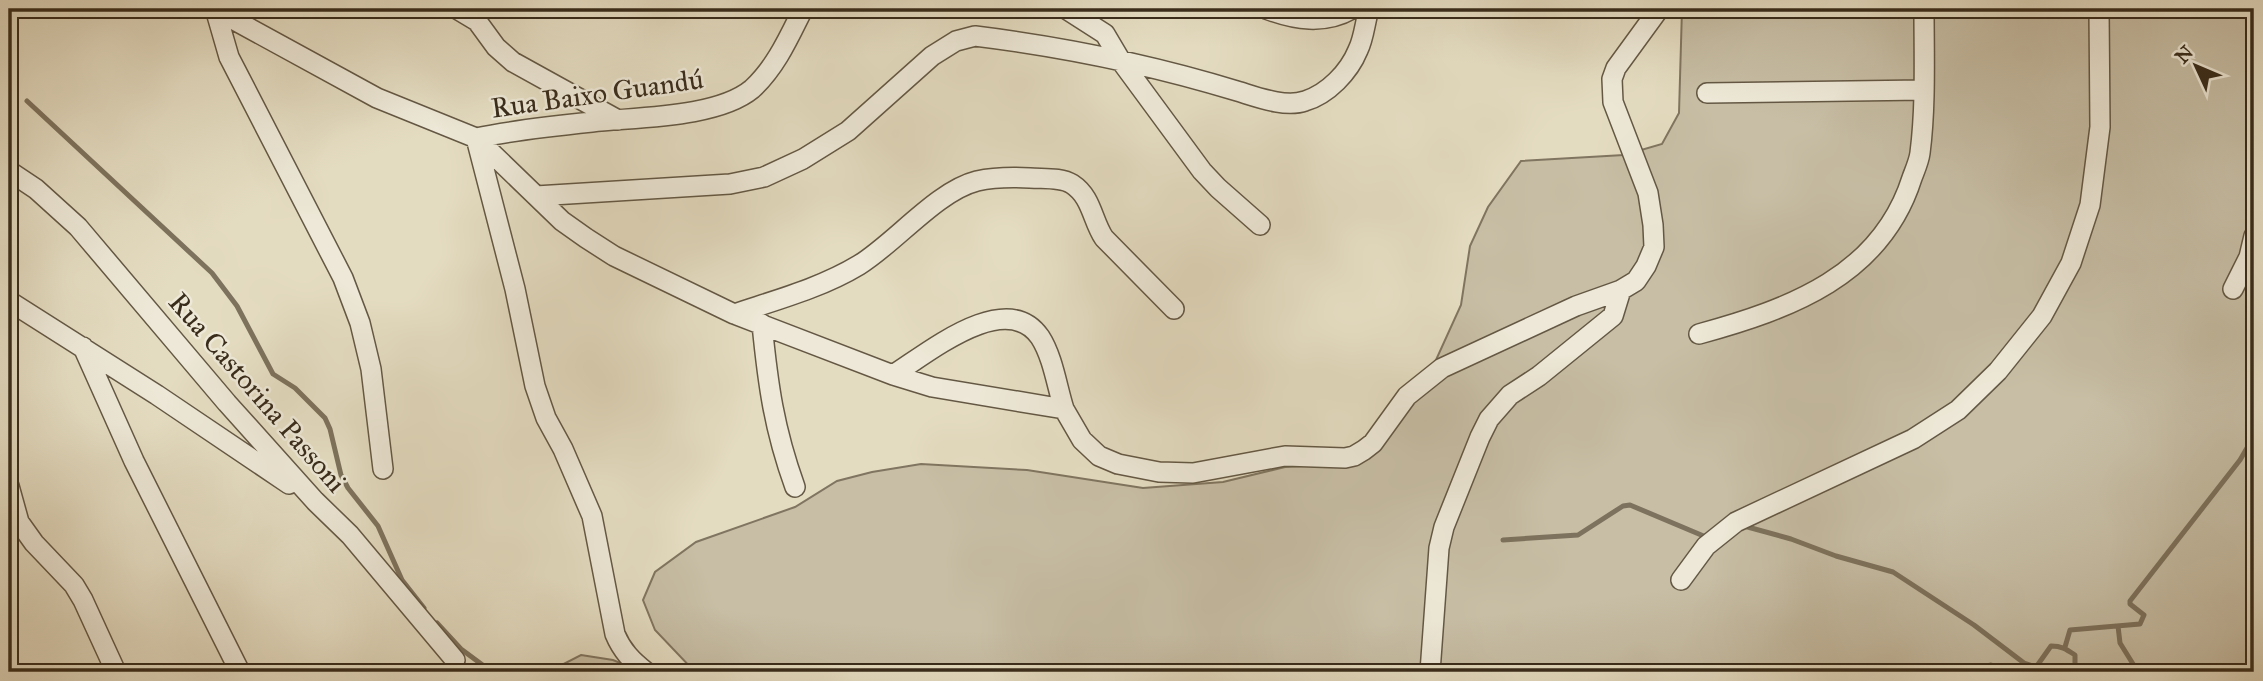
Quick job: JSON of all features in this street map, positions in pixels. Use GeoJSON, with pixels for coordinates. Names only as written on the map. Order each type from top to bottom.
{"type":"FeatureCollection","features":[{"type":"Feature","properties":{"kind":"street"},"geometry":{"type":"LineString","coordinates":[[457,9],[477,21],[496,47],[513,62],[618,121]]}},
{"type":"Feature","properties":{"kind":"street","name":"Rua Baixo Guandú"},"geometry":{"type":"LineString","coordinates":[[476,138],[664,117],[727,103],[749,91],[767,73],[779,56],[803,9]]}},
{"type":"Feature","properties":{"kind":"street"},"geometry":{"type":"LineString","coordinates":[[1066,9],[1105,34],[1121,61],[1202,170],[1260,225]]}},
{"type":"Feature","properties":{"kind":"street"},"geometry":{"type":"LineString","coordinates":[[1266,9],[1328,20],[1352,9]]}},
{"type":"Feature","properties":{"kind":"street"},"geometry":{"type":"LineString","coordinates":[[536,196],[730,184],[764,177],[803,159],[848,131],[932,56],[956,41],[975,36],[1178,73],[1280,102],[1304,102],[1325,91],[1344,73],[1358,50],[1369,9]]}},
{"type":"Feature","properties":{"kind":"street"},"geometry":{"type":"LineString","coordinates":[[893,375],[978,325],[994,319],[1010,319],[1023,322],[1041,339],[1064,409],[1082,440],[1099,456],[1118,464],[1159,472],[1193,473],[1285,456],[1354,456],[1373,443],[1408,396],[1442,368],[1636,281],[1654,247],[1654,225],[1648,193],[1613,102],[1612,79],[1616,68],[1659,9]]}},
{"type":"Feature","properties":{"kind":"street"},"geometry":{"type":"LineString","coordinates":[[1699,334],[1756,318],[1796,300],[1848,271],[1880,242],[1905,202],[1920,155],[1924,9]]}},
{"type":"Feature","properties":{"kind":"street"},"geometry":{"type":"LineString","coordinates":[[1681,580],[1706,546],[1736,522],[1913,439],[1958,410],[1998,371],[2042,316],[2071,263],[2090,205],[2100,127],[2098,9]]}},
{"type":"Feature","properties":{"kind":"street"},"geometry":{"type":"LineString","coordinates":[[215,10],[377,99],[476,138],[562,221],[614,256],[734,314],[893,375],[932,387],[1064,409]]}},
{"type":"Feature","properties":{"kind":"street"},"geometry":{"type":"LineString","coordinates":[[215,10],[229,57],[343,278],[371,369],[383,469]]}},
{"type":"Feature","properties":{"kind":"street"},"geometry":{"type":"LineString","coordinates":[[1707,93],[1923,90]]}},
{"type":"Feature","properties":{"kind":"street"},"geometry":{"type":"LineString","coordinates":[[476,138],[535,386],[546,418],[563,449],[592,516],[615,634],[621,649],[646,672]]}},
{"type":"Feature","properties":{"kind":"street","name":"Rua Castorina Passoni"},"geometry":{"type":"LineString","coordinates":[[9,172],[36,189],[78,228],[227,403],[315,501],[350,535],[455,660]]}},
{"type":"Feature","properties":{"kind":"street"},"geometry":{"type":"LineString","coordinates":[[734,314],[836,277],[860,264],[946,197],[974,181],[1006,177],[1064,180],[1074,185],[1088,200],[1104,238],[1174,309]]}},
{"type":"Feature","properties":{"kind":"street"},"geometry":{"type":"LineString","coordinates":[[2233,289],[2249,257],[2254,236]]}},
{"type":"Feature","properties":{"kind":"street"},"geometry":{"type":"LineString","coordinates":[[1430,672],[1439,548],[1444,527],[1489,419],[1510,395],[1539,376],[1614,316],[1621,290]]}},
{"type":"Feature","properties":{"kind":"street"},"geometry":{"type":"LineString","coordinates":[[9,301],[315,501]]}},
{"type":"Feature","properties":{"kind":"street"},"geometry":{"type":"LineString","coordinates":[[762,324],[774,419],[780,446],[795,487]]}},
{"type":"Feature","properties":{"kind":"street"},"geometry":{"type":"LineString","coordinates":[[83,347],[134,461],[240,672]]}},
{"type":"Feature","properties":{"kind":"street"},"geometry":{"type":"LineString","coordinates":[[9,486],[19,522],[34,543],[74,585],[116,672]]}},
{"type":"Feature","properties":{"kind":"shaded area"},"geometry":{"type":"Polygon","coordinates":[[[1682,9],[2254,9],[2254,672],[695,672],[655,630],[643,600],[655,572],[696,542],[795,507],[837,481],[872,472],[921,464],[1027,470],[1143,488],[1223,482],[1285,467],[1359,463],[1405,393],[1436,360],[1461,305],[1470,246],[1488,207],[1521,161],[1624,155],[1662,144],[1679,113],[1682,9]]]}},
{"type":"Feature","properties":{"kind":"shaded area"},"geometry":{"type":"Polygon","coordinates":[[[581,655],[613,660],[642,672],[548,672],[581,655]]]}},
{"type":"Feature","properties":{"kind":"waterway"},"geometry":{"type":"LineString","coordinates":[[27,101],[212,273],[237,306],[273,374],[295,388],[325,418],[341,475],[378,526],[402,580],[424,608]]}},
{"type":"Feature","properties":{"kind":"waterway"},"geometry":{"type":"LineString","coordinates":[[2065,647],[2070,630],[2140,624],[2144,615],[2130,604],[2130,601],[2240,460],[2254,436]]}},
{"type":"Feature","properties":{"kind":"waterway"},"geometry":{"type":"LineString","coordinates":[[1503,540],[1578,535],[1623,506],[1630,505],[1706,537]]}},
{"type":"Feature","properties":{"kind":"waterway"},"geometry":{"type":"LineString","coordinates":[[1744,526],[1893,572],[1974,625],[2024,663],[2036,667]]}},
{"type":"Feature","properties":{"kind":"waterway"},"geometry":{"type":"LineString","coordinates":[[437,623],[461,649],[492,672]]}},
{"type":"Feature","properties":{"kind":"waterway"},"geometry":{"type":"LineString","coordinates":[[2118,626],[2120,643],[2138,672]]}},
{"type":"Feature","properties":{"kind":"waterway"},"geometry":{"type":"LineString","coordinates":[[2028,672],[2034,670],[2051,646],[2064,648],[2075,655],[2072,672]]}},
{"type":"Feature","properties":{"kind":"waterway"},"geometry":{"type":"LineString","coordinates":[[1965,672],[1991,665],[2012,672]]}}]}
